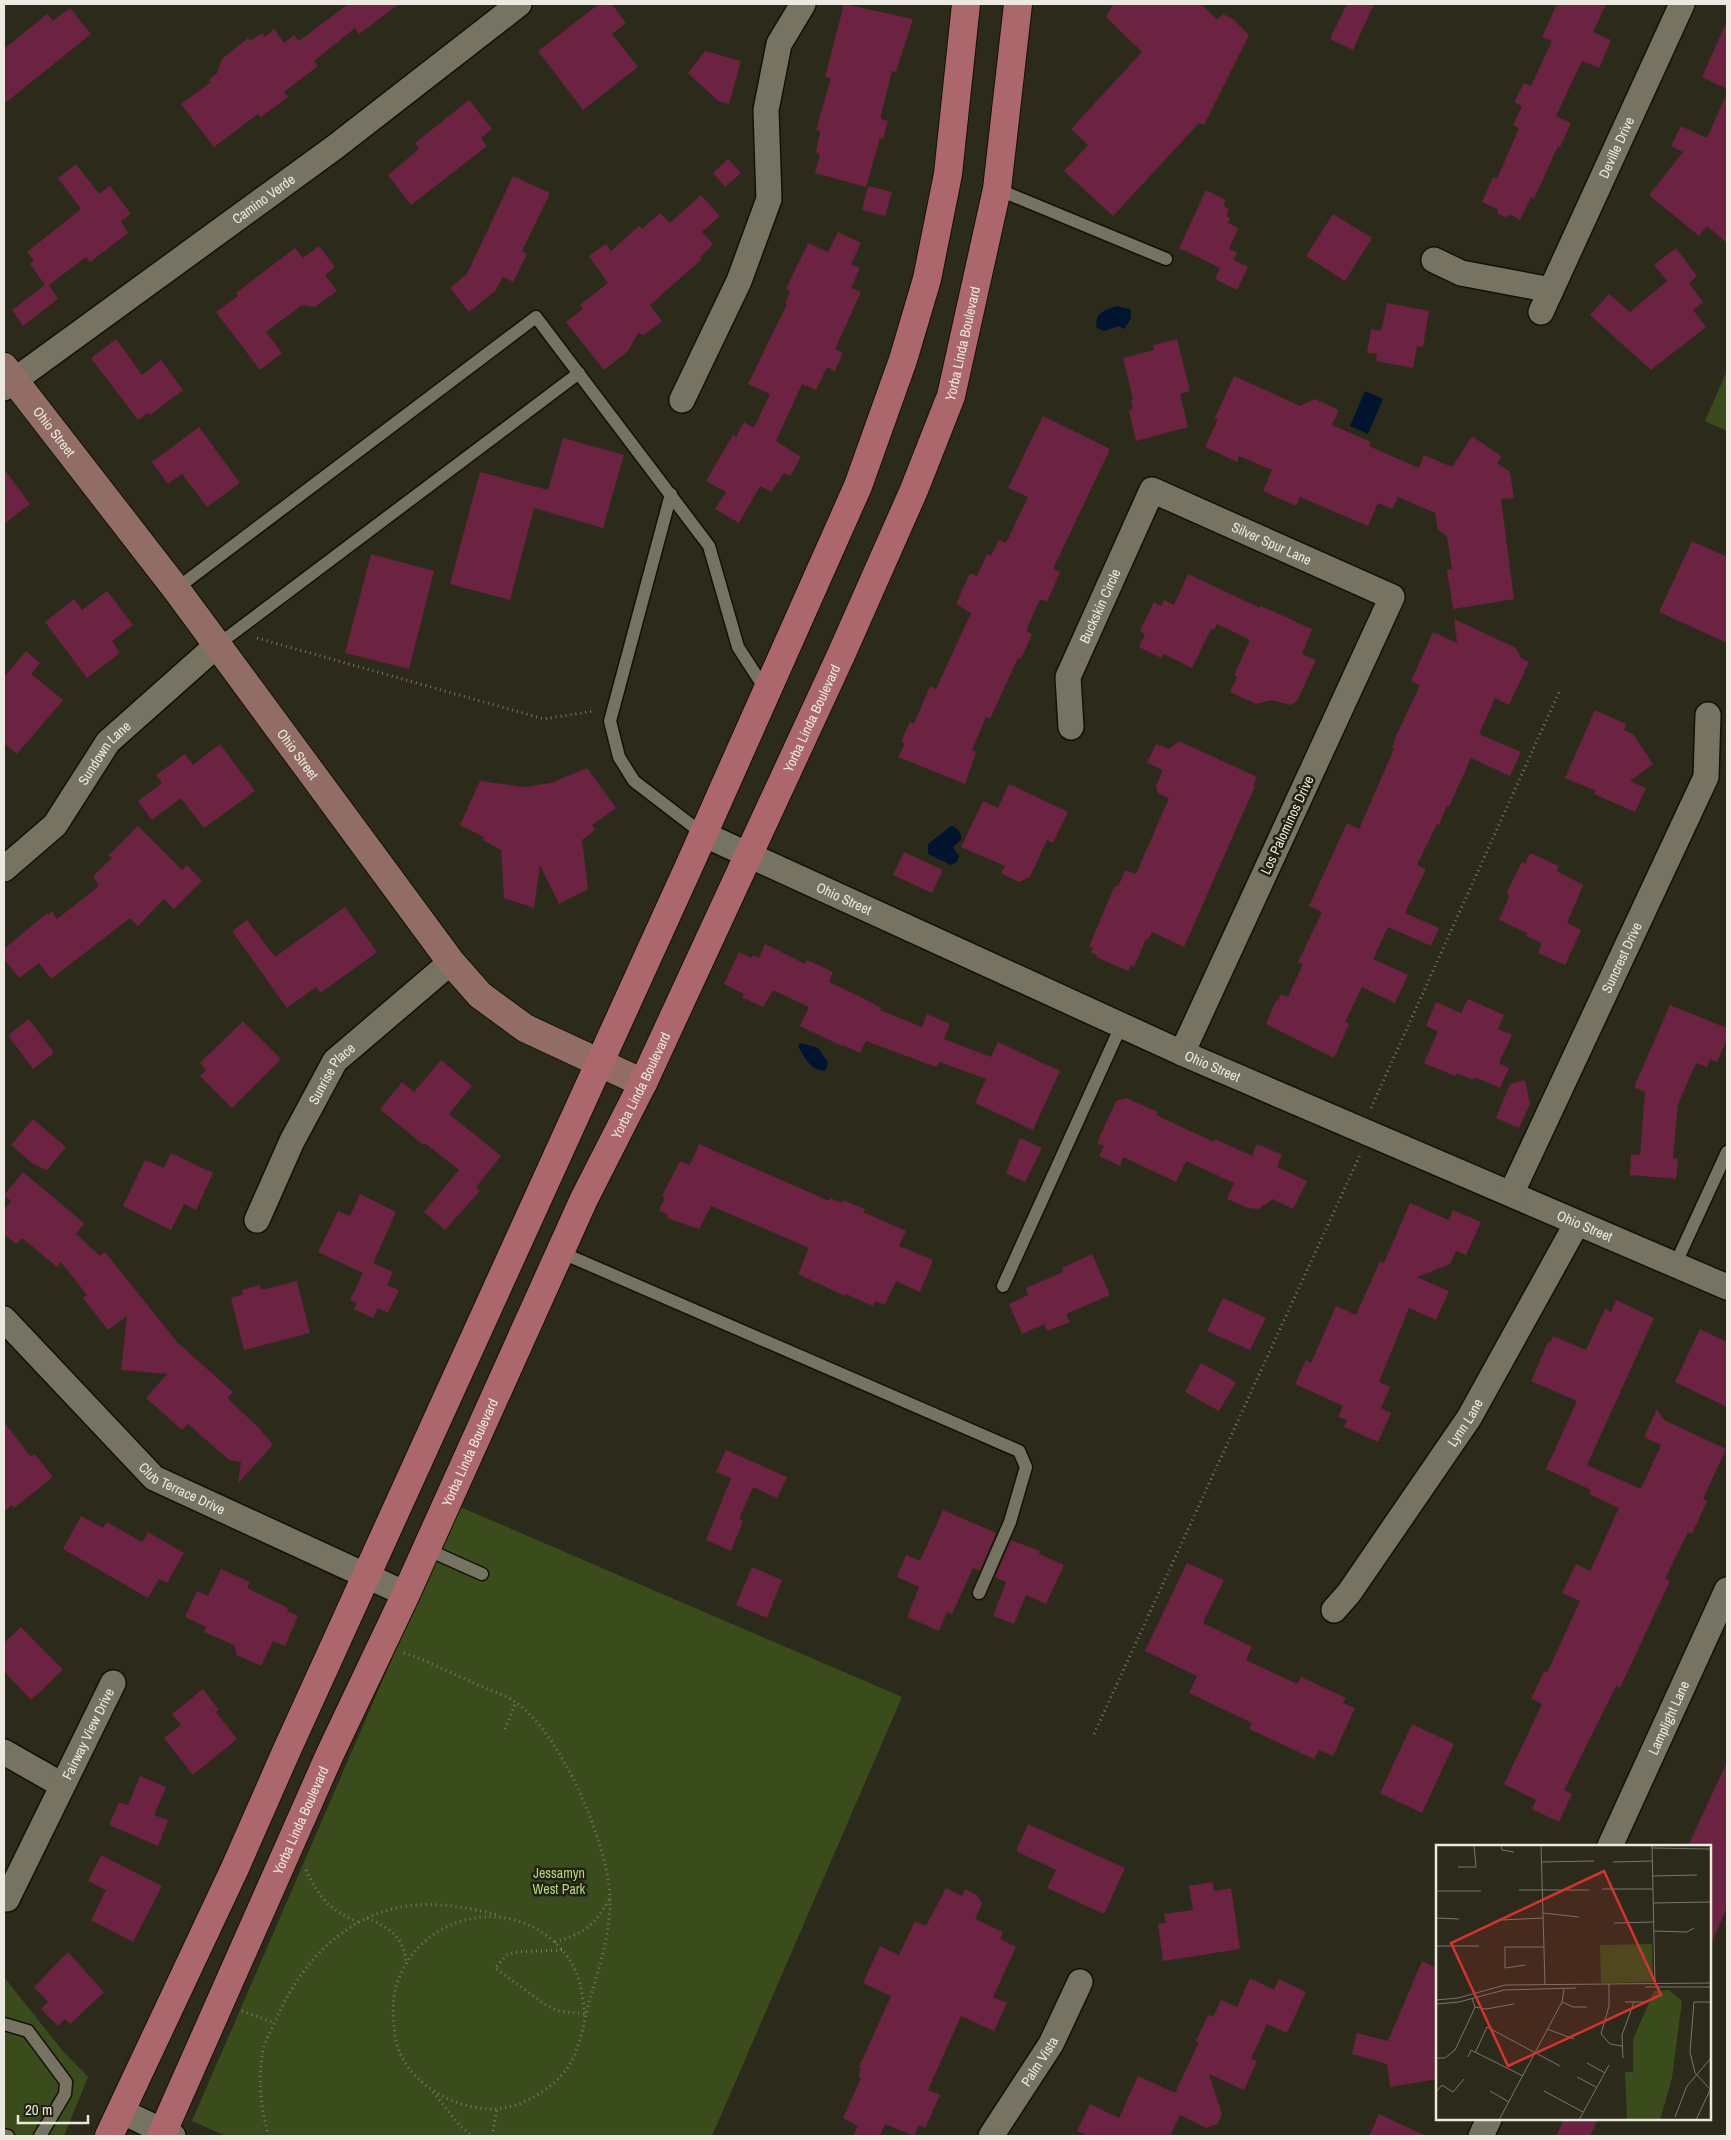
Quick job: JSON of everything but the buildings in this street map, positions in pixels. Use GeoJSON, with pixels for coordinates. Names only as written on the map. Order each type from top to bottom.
{"type":"FeatureCollection","features":[{"type":"Feature","properties":{"kind":"main road"},"geometry":{"type":"LineString","coordinates":[[109,2136],[235,1868],[703,834],[858,486],[903,360],[927,279],[948,174],[966,4]]}},
{"type":"Feature","properties":{"kind":"main road","name":"Yorba Linda Boulevard"},"geometry":{"type":"LineString","coordinates":[[166,2135],[221,2003],[330,1754],[406,1594],[584,1199],[643,1083],[748,856],[845,646],[914,490],[951,396],[997,189],[1018,4]]}},
{"type":"Feature","properties":{"kind":"street","name":"Camino Verde"},"geometry":{"type":"LineString","coordinates":[[7,378],[336,147],[519,4]]}},
{"type":"Feature","properties":{"kind":"street"},"geometry":{"type":"LineString","coordinates":[[682,400],[739,281],[769,199],[766,110],[779,44],[803,4]]}},
{"type":"Feature","properties":{"kind":"street","name":"Deville Drive"},"geometry":{"type":"LineString","coordinates":[[1434,260],[1461,273],[1546,301],[1682,4]]}},
{"type":"Feature","properties":{"kind":"street","name":"Ohio Street"},"geometry":{"type":"LineString","coordinates":[[7,378],[176,589],[225,639],[451,962],[480,995],[525,1028],[643,1083]]}},
{"type":"Feature","properties":{"kind":"street","name":"Silver Spur Lane"},"geometry":{"type":"LineString","coordinates":[[1152,490],[1392,597]]}},
{"type":"Feature","properties":{"kind":"street","name":"Buckskin Circle"},"geometry":{"type":"LineString","coordinates":[[1071,727],[1068,677],[1152,490]]}},
{"type":"Feature","properties":{"kind":"street","name":"Los Palominos Drive"},"geometry":{"type":"LineString","coordinates":[[1182,1054],[1392,597]]}},
{"type":"Feature","properties":{"kind":"street","name":"Sundown Lane"},"geometry":{"type":"LineString","coordinates":[[4,869],[55,825],[108,742],[225,639]]}},
{"type":"Feature","properties":{"kind":"street","name":"Suncrest Drive"},"geometry":{"type":"LineString","coordinates":[[1511,1194],[1706,777],[1708,715]]}},
{"type":"Feature","properties":{"kind":"street","name":"Ohio Street"},"geometry":{"type":"LineString","coordinates":[[703,834],[1182,1054],[1727,1287]]}},
{"type":"Feature","properties":{"kind":"street","name":"Sunrise Place"},"geometry":{"type":"LineString","coordinates":[[256,1220],[292,1141],[335,1061],[451,962]]}},
{"type":"Feature","properties":{"kind":"street","name":"Lynn Lane"},"geometry":{"type":"LineString","coordinates":[[1334,1610],[1349,1593],[1469,1418],[1577,1223]]}},
{"type":"Feature","properties":{"kind":"street","name":"Club Terrace Drive"},"geometry":{"type":"LineString","coordinates":[[4,1319],[154,1478],[406,1594]]}},
{"type":"Feature","properties":{"kind":"street","name":"Lamplight Lane"},"geometry":{"type":"LineString","coordinates":[[1610,1845],[1727,1590]]}},
{"type":"Feature","properties":{"kind":"street","name":"Fairway View Drive"},"geometry":{"type":"LineString","coordinates":[[7,1899],[113,1683]]}},
{"type":"Feature","properties":{"kind":"street","name":"Fairway View Drive"},"geometry":{"type":"LineString","coordinates":[[4,1752],[62,1785]]}},
{"type":"Feature","properties":{"kind":"street","name":"Palm Vista"},"geometry":{"type":"LineString","coordinates":[[990,2136],[1051,2044],[1080,1982]]}},
{"type":"Feature","properties":{"kind":"street"},"geometry":{"type":"LineString","coordinates":[[121,2111],[166,2135]]}},
{"type":"Feature","properties":{"kind":"street"},"geometry":{"type":"LineString","coordinates":[[1481,2136],[1489,2120]]}},
{"type":"Feature","properties":{"kind":"lane"},"geometry":{"type":"LineString","coordinates":[[997,189],[1166,259]]}},
{"type":"Feature","properties":{"kind":"lane"},"geometry":{"type":"LineString","coordinates":[[176,589],[536,317],[709,546],[738,647],[767,692]]}},
{"type":"Feature","properties":{"kind":"lane"},"geometry":{"type":"LineString","coordinates":[[225,639],[580,373]]}},
{"type":"Feature","properties":{"kind":"lane"},"geometry":{"type":"LineString","coordinates":[[671,494],[610,720],[620,757],[634,781],[703,834]]}},
{"type":"Feature","properties":{"kind":"lane"},"geometry":{"type":"LineString","coordinates":[[1004,1286],[1121,1026]]}},
{"type":"Feature","properties":{"kind":"lane"},"geometry":{"type":"LineString","coordinates":[[1675,1265],[1727,1152]]}},
{"type":"Feature","properties":{"kind":"lane"},"geometry":{"type":"LineString","coordinates":[[560,1252],[1019,1451],[1026,1467],[1010,1522],[979,1593]]}},
{"type":"Feature","properties":{"kind":"lane"},"geometry":{"type":"LineString","coordinates":[[426,1549],[482,1574]]}},
{"type":"Feature","properties":{"kind":"lane"},"geometry":{"type":"LineString","coordinates":[[4,2024],[28,2031],[66,2082],[65,2094],[40,2136]]}},
{"type":"Feature","properties":{"kind":"lane"},"geometry":{"type":"LineString","coordinates":[[4,2135],[8,2136]]}},
{"type":"Feature","properties":{"kind":"path"},"geometry":{"type":"LineString","coordinates":[[225,639],[243,641],[258,637],[544,718],[612,708]]}},
{"type":"Feature","properties":{"kind":"path"},"geometry":{"type":"LineString","coordinates":[[1094,1734],[1365,1132],[1559,692]]}},
{"type":"Feature","properties":{"kind":"path"},"geometry":{"type":"LineString","coordinates":[[382,1646],[412,1655],[516,1702],[537,1724],[562,1758],[600,1842],[610,1898],[604,1951],[585,2014],[580,2044],[562,2076],[526,2102],[497,2109],[469,2107],[432,2091]]}},
{"type":"Feature","properties":{"kind":"path"},"geometry":{"type":"LineString","coordinates":[[505,1729],[516,1702]]}},
{"type":"Feature","properties":{"kind":"path"},"geometry":{"type":"LineString","coordinates":[[292,1843],[320,1897],[340,1914],[359,1923]]}},
{"type":"Feature","properties":{"kind":"path"},"geometry":{"type":"LineString","coordinates":[[555,1942],[579,1935],[599,1918],[610,1898]]}},
{"type":"Feature","properties":{"kind":"path"},"geometry":{"type":"LineString","coordinates":[[269,2136],[261,2111],[260,2084],[264,2049],[285,1997],[308,1962],[337,1937],[366,1918],[400,1907],[434,1904],[465,1907],[534,1927],[555,1942],[578,1977],[585,2014]]}},
{"type":"Feature","properties":{"kind":"path"},"geometry":{"type":"LineString","coordinates":[[473,2136],[461,2127],[432,2091],[414,2074],[403,2057],[396,2040],[392,2005],[398,1980],[406,1962],[427,1938],[447,1926],[474,1917],[504,1917]]}},
{"type":"Feature","properties":{"kind":"path"},"geometry":{"type":"LineString","coordinates":[[366,1918],[384,1926],[398,1938],[404,1947],[406,1962]]}},
{"type":"Feature","properties":{"kind":"path"},"geometry":{"type":"LineString","coordinates":[[562,1950],[516,1952],[507,1955],[495,1968],[546,2005],[558,2011],[585,2014]]}},
{"type":"Feature","properties":{"kind":"path"},"geometry":{"type":"LineString","coordinates":[[221,2003],[274,2023]]}},
{"type":"Feature","properties":{"kind":"path"},"geometry":{"type":"LineString","coordinates":[[492,2136],[497,2109]]}},
{"type":"Feature","properties":{"kind":"green space"},"geometry":{"type":"Polygon","coordinates":[[[1727,374],[1727,431],[1705,421],[1727,374]]]}},
{"type":"Feature","properties":{"kind":"green space","name":"Jessamyn West Park"},"geometry":{"type":"Polygon","coordinates":[[[458,1506],[902,1697],[712,2136],[226,2136],[192,2121],[458,1506]]]}},
{"type":"Feature","properties":{"kind":"green space"},"geometry":{"type":"Polygon","coordinates":[[[4,1977],[62,2050],[88,2077],[64,2136],[4,2136],[4,1977]]]}},
{"type":"Feature","properties":{"kind":"water"},"geometry":{"type":"Polygon","coordinates":[[[1117,306],[1130,309],[1131,312],[1129,322],[1124,329],[1119,326],[1104,331],[1097,328],[1097,319],[1101,313],[1117,306]]]}},
{"type":"Feature","properties":{"kind":"water"},"geometry":{"type":"Polygon","coordinates":[[[1365,391],[1383,399],[1368,434],[1350,426],[1365,391]]]}},
{"type":"Feature","properties":{"kind":"water"},"geometry":{"type":"Polygon","coordinates":[[[951,826],[959,831],[961,840],[953,847],[959,856],[957,862],[951,865],[928,854],[928,844],[951,826]]]}},
{"type":"Feature","properties":{"kind":"water"},"geometry":{"type":"Polygon","coordinates":[[[801,1043],[818,1048],[828,1062],[826,1070],[817,1069],[809,1063],[798,1046],[801,1043]]]}}]}
